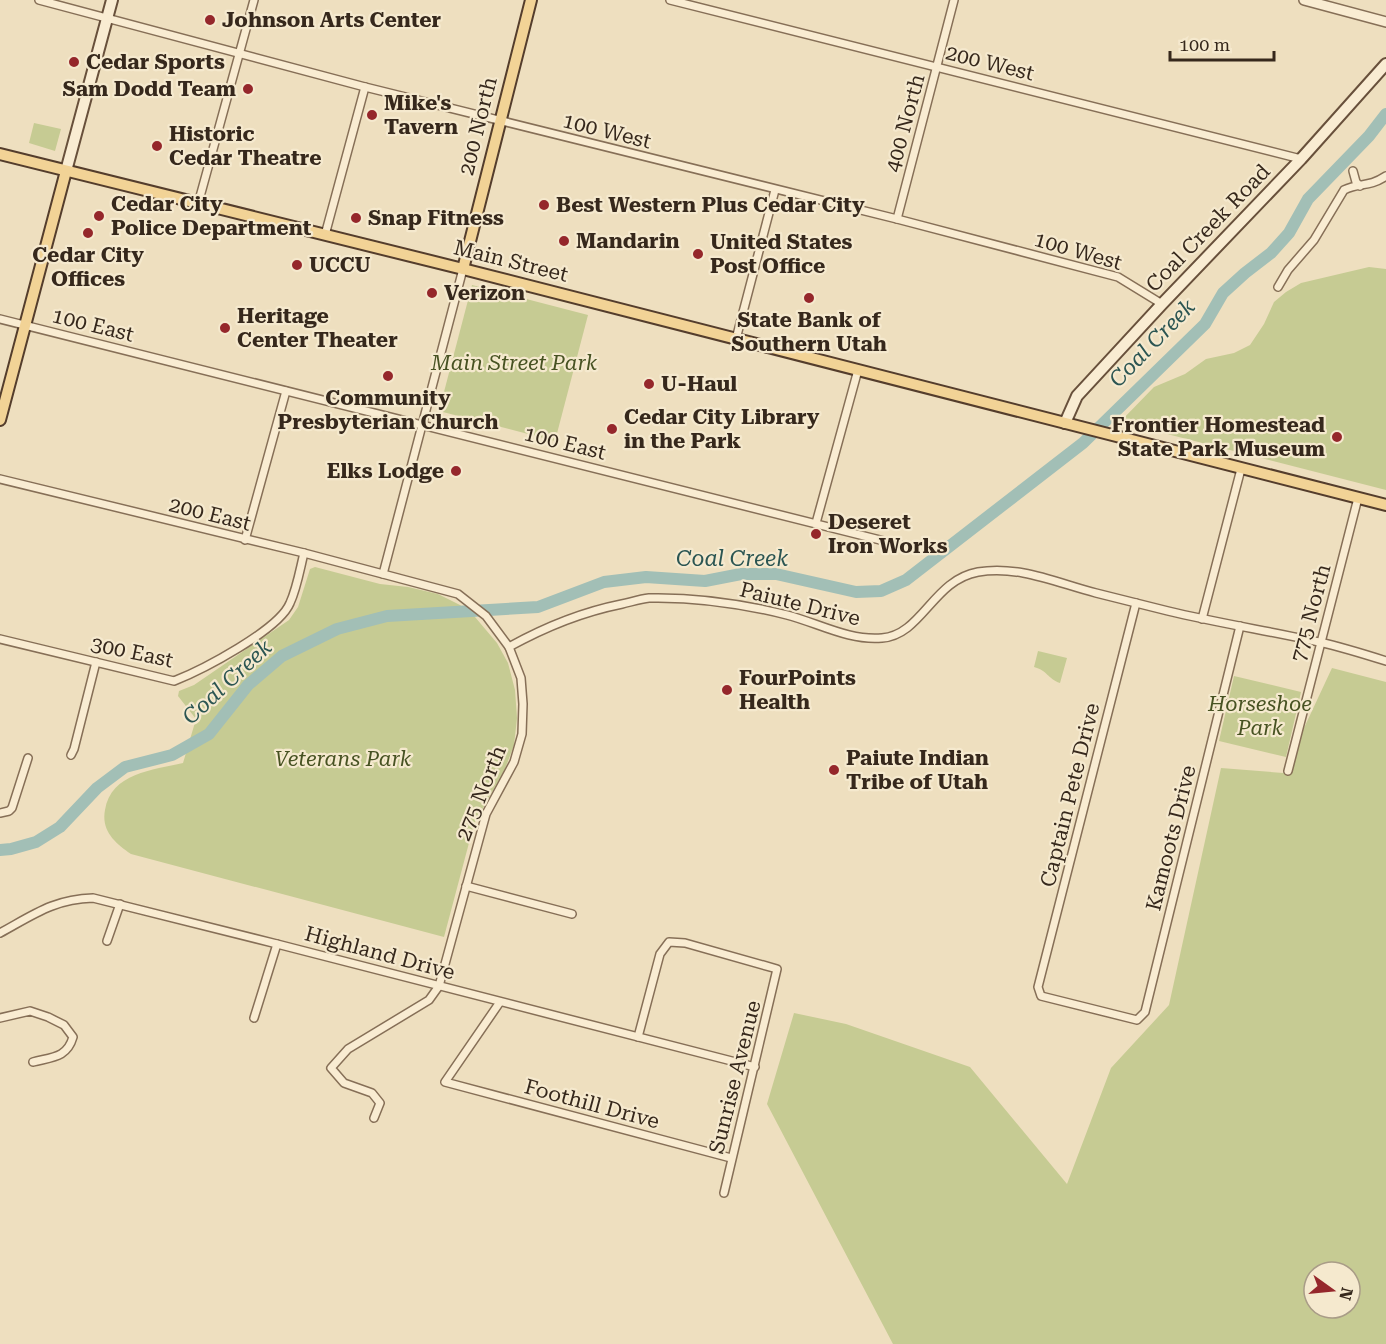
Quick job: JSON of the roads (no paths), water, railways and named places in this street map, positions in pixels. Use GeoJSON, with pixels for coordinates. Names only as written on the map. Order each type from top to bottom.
{"type":"FeatureCollection","features":[{"type":"Feature","properties":{"kind":"main road"},"geometry":{"type":"LineString","coordinates":[[0,420],[112,0]]}},
{"type":"Feature","properties":{"kind":"main road","name":"200 North"},"geometry":{"type":"LineString","coordinates":[[463,269],[531,0]]}},
{"type":"Feature","properties":{"kind":"main road","name":"Coal Creek Road"},"geometry":{"type":"LineString","coordinates":[[1065,423],[1077,396],[1301,159],[1386,64]]}},
{"type":"Feature","properties":{"kind":"main road","name":"Main Street"},"geometry":{"type":"LineString","coordinates":[[0,154],[463,269],[1241,469]]}},
{"type":"Feature","properties":{"kind":"main road"},"geometry":{"type":"LineString","coordinates":[[1241,469],[1386,505]]}},
{"type":"Feature","properties":{"kind":"street","name":"100 West"},"geometry":{"type":"LineString","coordinates":[[39,0],[365,87],[897,219],[1118,277],[1162,304]]}},
{"type":"Feature","properties":{"kind":"street"},"geometry":{"type":"LineString","coordinates":[[198,204],[254,0]]}},
{"type":"Feature","properties":{"kind":"street","name":"200 West"},"geometry":{"type":"LineString","coordinates":[[670,0],[1301,159]]}},
{"type":"Feature","properties":{"kind":"street","name":"400 North"},"geometry":{"type":"LineString","coordinates":[[897,219],[954,0]]}},
{"type":"Feature","properties":{"kind":"street"},"geometry":{"type":"LineString","coordinates":[[1304,0],[1386,22]]}},
{"type":"Feature","properties":{"kind":"street"},"geometry":{"type":"LineString","coordinates":[[1344,10],[1346,0]]}},
{"type":"Feature","properties":{"kind":"street"},"geometry":{"type":"LineString","coordinates":[[325,235],[365,87]]}},
{"type":"Feature","properties":{"kind":"street"},"geometry":{"type":"LineString","coordinates":[[1353,171],[1356,186]]}},
{"type":"Feature","properties":{"kind":"street"},"geometry":{"type":"LineString","coordinates":[[1278,286],[1288,270],[1314,240],[1344,190],[1370,185],[1386,176]]}},
{"type":"Feature","properties":{"kind":"street"},"geometry":{"type":"LineString","coordinates":[[1343,181],[1356,186]]}},
{"type":"Feature","properties":{"kind":"street"},"geometry":{"type":"LineString","coordinates":[[1377,181],[1386,182]]}},
{"type":"Feature","properties":{"kind":"street"},"geometry":{"type":"LineString","coordinates":[[736,339],[775,190]]}},
{"type":"Feature","properties":{"kind":"street","name":"200 North"},"geometry":{"type":"LineString","coordinates":[[383,574],[463,269]]}},
{"type":"Feature","properties":{"kind":"street","name":"100 East"},"geometry":{"type":"LineString","coordinates":[[0,319],[912,548]]}},
{"type":"Feature","properties":{"kind":"street"},"geometry":{"type":"LineString","coordinates":[[816,523],[858,370]]}},
{"type":"Feature","properties":{"kind":"street"},"geometry":{"type":"LineString","coordinates":[[245,540],[286,391]]}},
{"type":"Feature","properties":{"kind":"street"},"geometry":{"type":"LineString","coordinates":[[1202,619],[1241,469]]}},
{"type":"Feature","properties":{"kind":"street","name":"200 East"},"geometry":{"type":"LineString","coordinates":[[0,479],[304,553],[458,594]]}},
{"type":"Feature","properties":{"kind":"street","name":"775 North"},"geometry":{"type":"LineString","coordinates":[[1288,771],[1358,498]]}},
{"type":"Feature","properties":{"kind":"street","name":"300 East"},"geometry":{"type":"LineString","coordinates":[[0,639],[174,681],[200,670],[275,622],[290,605],[304,553]]}},
{"type":"Feature","properties":{"kind":"street","name":"Paiute Drive"},"geometry":{"type":"LineString","coordinates":[[510,647],[545,627],[604,608],[648,598],[752,606],[855,637],[883,638],[906,632],[931,602],[954,581],[976,572],[1002,570],[1017,571],[1202,619],[1320,642],[1386,660]]}},
{"type":"Feature","properties":{"kind":"street","name":"275 North"},"geometry":{"type":"LineString","coordinates":[[439,986],[486,814],[513,762],[522,734],[523,704],[520,678],[510,647],[486,616],[458,594]]}},
{"type":"Feature","properties":{"kind":"street","name":"Captain Pete Drive"},"geometry":{"type":"LineString","coordinates":[[1136,603],[1038,987],[1041,996],[1137,1020]]}},
{"type":"Feature","properties":{"kind":"street","name":"Kamoots Drive"},"geometry":{"type":"LineString","coordinates":[[1137,1020],[1145,1012],[1240,626]]}},
{"type":"Feature","properties":{"kind":"street"},"geometry":{"type":"LineString","coordinates":[[71,755],[96,662]]}},
{"type":"Feature","properties":{"kind":"street"},"geometry":{"type":"LineString","coordinates":[[0,813],[9,812],[12,808],[28,758]]}},
{"type":"Feature","properties":{"kind":"street"},"geometry":{"type":"LineString","coordinates":[[466,886],[573,914]]}},
{"type":"Feature","properties":{"kind":"street","name":"Highland Drive"},"geometry":{"type":"LineString","coordinates":[[0,933],[52,904],[93,898],[755,1068]]}},
{"type":"Feature","properties":{"kind":"street"},"geometry":{"type":"LineString","coordinates":[[107,941],[120,904]]}},
{"type":"Feature","properties":{"kind":"street","name":"Sunrise Avenue"},"geometry":{"type":"LineString","coordinates":[[638,1037],[660,954],[669,942],[685,943],[777,969],[724,1193]]}},
{"type":"Feature","properties":{"kind":"street"},"geometry":{"type":"LineString","coordinates":[[254,1018],[277,944]]}},
{"type":"Feature","properties":{"kind":"street"},"geometry":{"type":"LineString","coordinates":[[374,1119],[380,1103],[372,1093],[344,1083],[331,1068],[348,1049],[429,1000],[439,986]]}},
{"type":"Feature","properties":{"kind":"street","name":"Foothill Drive"},"geometry":{"type":"LineString","coordinates":[[500,1002],[445,1082],[731,1158]]}},
{"type":"Feature","properties":{"kind":"street"},"geometry":{"type":"LineString","coordinates":[[0,1018],[30,1011],[64,1025],[73,1038],[69,1048],[60,1055],[33,1062]]}},
{"type":"Feature","properties":{"kind":"waterway","name":"Coal Creek"},"geometry":{"type":"LineString","coordinates":[[0,850],[36,842],[60,827],[97,788],[125,767],[172,755],[209,734],[248,685],[282,656],[337,629],[387,616],[538,607],[604,582],[646,577],[705,581],[741,574],[776,574],[856,592],[881,591],[906,580],[1083,443],[1205,324],[1223,293],[1271,253],[1289,233],[1308,199],[1369,136],[1386,114]]}},
{"type":"Feature","properties":{"kind":"place","name":"Johnson Arts Center"},"geometry":{"type":"Point","coordinates":[210,20]}},
{"type":"Feature","properties":{"kind":"place","name":"Cedar Sports"},"geometry":{"type":"Point","coordinates":[74,62]}},
{"type":"Feature","properties":{"kind":"place","name":"Sam Dodd Team"},"geometry":{"type":"Point","coordinates":[248,89]}},
{"type":"Feature","properties":{"kind":"place","name":"Mike's Tavern"},"geometry":{"type":"Point","coordinates":[372,115]}},
{"type":"Feature","properties":{"kind":"place","name":"Historic Cedar Theatre"},"geometry":{"type":"Point","coordinates":[157,146]}},
{"type":"Feature","properties":{"kind":"place","name":"Best Western Plus Cedar City"},"geometry":{"type":"Point","coordinates":[544,205]}},
{"type":"Feature","properties":{"kind":"place","name":"Cedar City Police Department"},"geometry":{"type":"Point","coordinates":[99,216]}},
{"type":"Feature","properties":{"kind":"place","name":"Snap Fitness"},"geometry":{"type":"Point","coordinates":[356,218]}},
{"type":"Feature","properties":{"kind":"place","name":"Cedar City Offices"},"geometry":{"type":"Point","coordinates":[88,233]}},
{"type":"Feature","properties":{"kind":"place","name":"Mandarin"},"geometry":{"type":"Point","coordinates":[564,241]}},
{"type":"Feature","properties":{"kind":"place","name":"United States Post Office"},"geometry":{"type":"Point","coordinates":[698,254]}},
{"type":"Feature","properties":{"kind":"place","name":"UCCU"},"geometry":{"type":"Point","coordinates":[297,265]}},
{"type":"Feature","properties":{"kind":"place","name":"Verizon"},"geometry":{"type":"Point","coordinates":[432,293]}},
{"type":"Feature","properties":{"kind":"place","name":"State Bank of Southern Utah"},"geometry":{"type":"Point","coordinates":[809,298]}},
{"type":"Feature","properties":{"kind":"place","name":"Heritage Center Theater"},"geometry":{"type":"Point","coordinates":[225,328]}},
{"type":"Feature","properties":{"kind":"place","name":"Community Presbyterian Church"},"geometry":{"type":"Point","coordinates":[388,376]}},
{"type":"Feature","properties":{"kind":"place","name":"U-Haul"},"geometry":{"type":"Point","coordinates":[649,384]}},
{"type":"Feature","properties":{"kind":"place","name":"Cedar City Library in the Park"},"geometry":{"type":"Point","coordinates":[612,429]}},
{"type":"Feature","properties":{"kind":"place","name":"Frontier Homestead State Park Museum"},"geometry":{"type":"Point","coordinates":[1337,437]}},
{"type":"Feature","properties":{"kind":"place","name":"Elks Lodge"},"geometry":{"type":"Point","coordinates":[456,471]}},
{"type":"Feature","properties":{"kind":"place","name":"Deseret Iron Works"},"geometry":{"type":"Point","coordinates":[816,534]}},
{"type":"Feature","properties":{"kind":"place","name":"FourPoints Health"},"geometry":{"type":"Point","coordinates":[727,690]}},
{"type":"Feature","properties":{"kind":"place","name":"Paiute Indian Tribe of Utah"},"geometry":{"type":"Point","coordinates":[834,770]}},
{"type":"Feature","properties":{"kind":"park label","name":"Main Street Park"},"geometry":{"type":"Point","coordinates":[514,363]}},
{"type":"Feature","properties":{"kind":"park label","name":"Horseshoe Park"},"geometry":{"type":"Point","coordinates":[1260,716]}},
{"type":"Feature","properties":{"kind":"park label","name":"Veterans Park"},"geometry":{"type":"Point","coordinates":[343,759]}}]}
